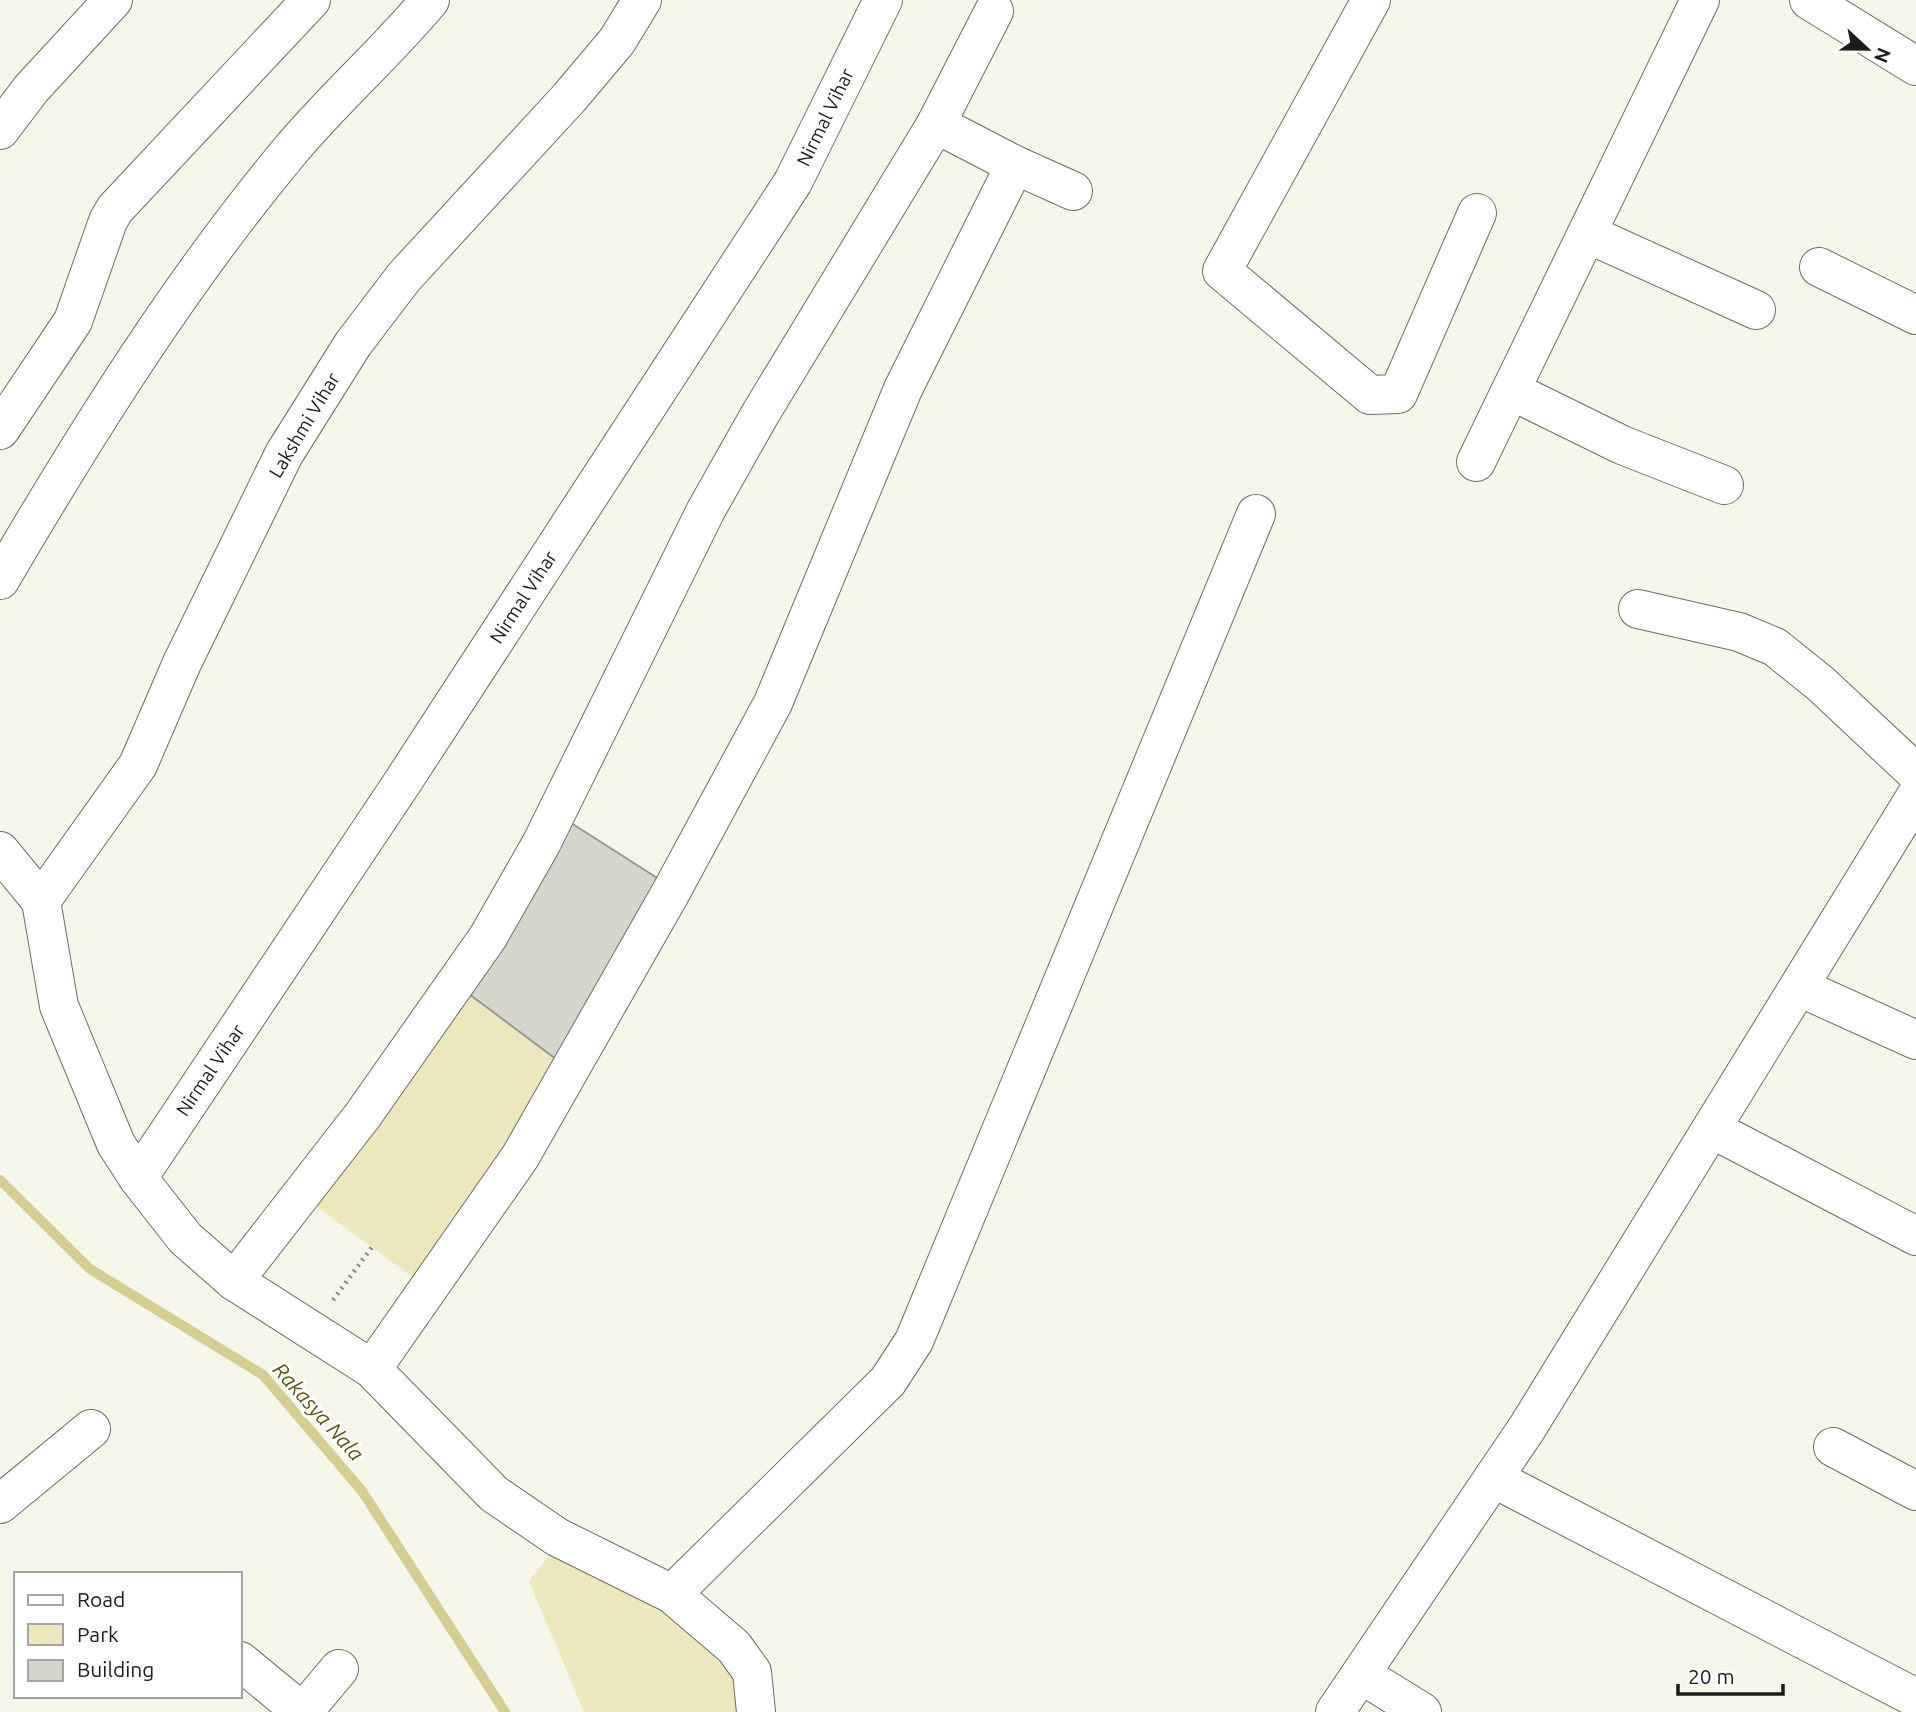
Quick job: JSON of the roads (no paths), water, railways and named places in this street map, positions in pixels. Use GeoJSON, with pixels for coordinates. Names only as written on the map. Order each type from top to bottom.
{"type":"FeatureCollection","features":[{"type":"Feature","properties":{"kind":"street"},"geometry":{"type":"LineString","coordinates":[[0,130],[31,89],[113,0]]}},
{"type":"Feature","properties":{"kind":"street"},"geometry":{"type":"LineString","coordinates":[[0,430],[73,321],[108,221],[116,209],[311,0]]}},
{"type":"Feature","properties":{"kind":"street"},"geometry":{"type":"LineString","coordinates":[[0,580],[80,449],[218,242],[290,150],[430,0]]}},
{"type":"Feature","properties":{"kind":"street","name":"Lakshmi Vihar"},"geometry":{"type":"LineString","coordinates":[[41,901],[138,765],[182,663],[284,454],[353,344],[404,277],[593,70],[617,41],[642,0]]}},
{"type":"Feature","properties":{"kind":"street","name":"Nirmal Vihar"},"geometry":{"type":"LineString","coordinates":[[138,1178],[402,783],[793,182],[883,0]]}},
{"type":"Feature","properties":{"kind":"street"},"geometry":{"type":"LineString","coordinates":[[1370,0],[1222,271],[1370,395],[1398,394],[1477,213]]}},
{"type":"Feature","properties":{"kind":"street"},"geometry":{"type":"LineString","coordinates":[[1476,462],[1700,0]]}},
{"type":"Feature","properties":{"kind":"street"},"geometry":{"type":"LineString","coordinates":[[1809,0],[1916,66]]}},
{"type":"Feature","properties":{"kind":"street"},"geometry":{"type":"LineString","coordinates":[[234,1281],[363,1115],[488,937],[541,844],[706,510],[758,416],[936,124],[994,11]]}},
{"type":"Feature","properties":{"kind":"street"},"geometry":{"type":"LineString","coordinates":[[936,124],[1015,165],[1073,191]]}},
{"type":"Feature","properties":{"kind":"street"},"geometry":{"type":"LineString","coordinates":[[372,1369],[520,1157],[671,892],[741,762],[789,666],[904,389],[1015,165]]}},
{"type":"Feature","properties":{"kind":"street"},"geometry":{"type":"LineString","coordinates":[[1588,234],[1756,310]]}},
{"type":"Feature","properties":{"kind":"street"},"geometry":{"type":"LineString","coordinates":[[1819,267],[1916,315]]}},
{"type":"Feature","properties":{"kind":"street"},"geometry":{"type":"LineString","coordinates":[[1512,391],[1622,445],[1724,485]]}},
{"type":"Feature","properties":{"kind":"street"},"geometry":{"type":"LineString","coordinates":[[672,1594],[888,1381],[914,1341],[1256,514]]}},
{"type":"Feature","properties":{"kind":"street"},"geometry":{"type":"LineString","coordinates":[[1638,609],[1739,632],[1775,647],[1821,684],[1916,774]]}},
{"type":"Feature","properties":{"kind":"street"},"geometry":{"type":"LineString","coordinates":[[1335,1712],[1493,1478],[1799,987],[1912,812]]}},
{"type":"Feature","properties":{"kind":"street"},"geometry":{"type":"LineString","coordinates":[[0,851],[41,901],[59,1006],[116,1144],[138,1178],[185,1238],[234,1281],[372,1369],[494,1494],[557,1537],[672,1594],[734,1647],[752,1672],[756,1712]]}},
{"type":"Feature","properties":{"kind":"street"},"geometry":{"type":"LineString","coordinates":[[1799,987],[1916,1040]]}},
{"type":"Feature","properties":{"kind":"street"},"geometry":{"type":"LineString","coordinates":[[1712,1129],[1916,1236]]}},
{"type":"Feature","properties":{"kind":"street"},"geometry":{"type":"LineString","coordinates":[[0,1504],[91,1429]]}},
{"type":"Feature","properties":{"kind":"street"},"geometry":{"type":"LineString","coordinates":[[1833,1447],[1916,1491]]}},
{"type":"Feature","properties":{"kind":"street"},"geometry":{"type":"LineString","coordinates":[[1493,1478],[1916,1698]]}},
{"type":"Feature","properties":{"kind":"street"},"geometry":{"type":"LineString","coordinates":[[242,1663],[302,1712],[339,1669]]}},
{"type":"Feature","properties":{"kind":"street"},"geometry":{"type":"LineString","coordinates":[[1362,1675],[1422,1712]]}},
{"type":"Feature","properties":{"kind":"waterway","name":"Rakasya Nala"},"geometry":{"type":"LineString","coordinates":[[0,1180],[90,1269],[263,1375],[362,1491],[505,1712]]}}]}
